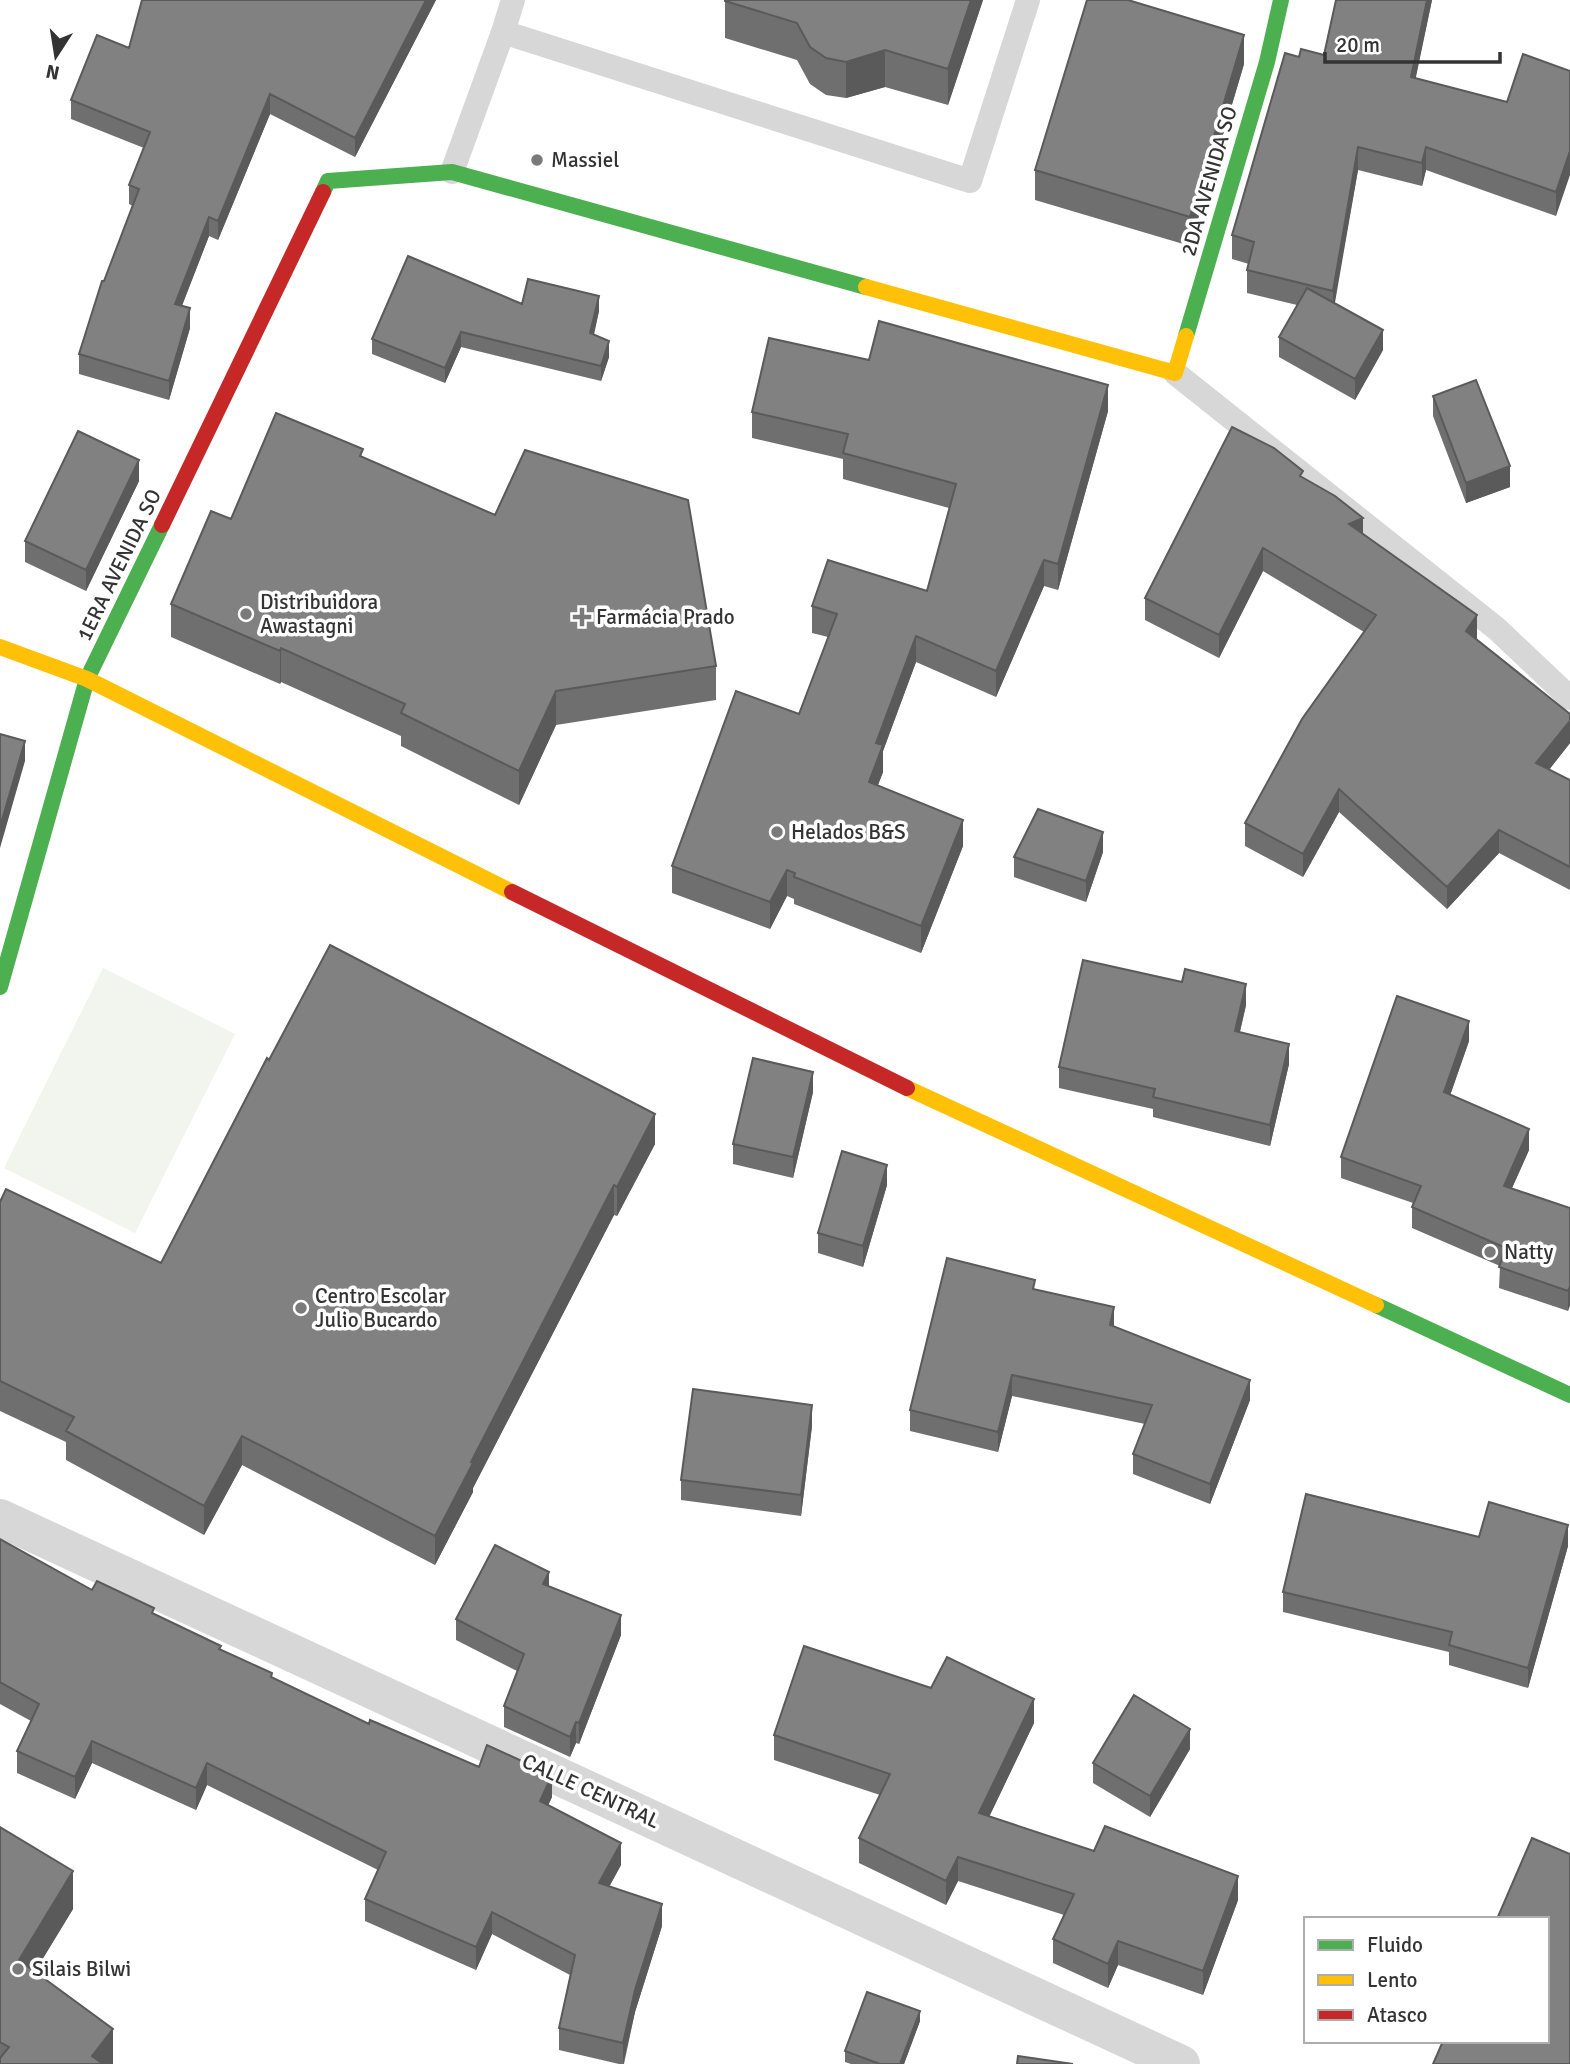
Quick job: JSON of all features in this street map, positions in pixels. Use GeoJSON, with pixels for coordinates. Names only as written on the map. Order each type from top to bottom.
{"type":"FeatureCollection","features":[{"type":"Feature","properties":{"kind":"street","name":"2DA AVENIDA SO"},"geometry":{"type":"LineString","coordinates":[[1175,373],[1267,62],[1281,0]]}},
{"type":"Feature","properties":{"kind":"street"},"geometry":{"type":"LineString","coordinates":[[452,172],[1175,373]]}},
{"type":"Feature","properties":{"kind":"street","name":"1ERA AVENIDA SO"},"geometry":{"type":"LineString","coordinates":[[0,987],[87,679],[327,181],[452,172]]}},
{"type":"Feature","properties":{"kind":"street"},"geometry":{"type":"LineString","coordinates":[[0,646],[87,679],[863,1068],[1570,1395]]}},
{"type":"Feature","properties":{"kind":"street","name":"CALLE CENTRAL"},"geometry":{"type":"LineString","coordinates":[[0,1518],[1181,2064]]}},
{"type":"Feature","properties":{"kind":"lane"},"geometry":{"type":"LineString","coordinates":[[452,172],[513,0]]}},
{"type":"Feature","properties":{"kind":"lane"},"geometry":{"type":"LineString","coordinates":[[503,32],[970,181],[1028,0]]}},
{"type":"Feature","properties":{"kind":"lane"},"geometry":{"type":"LineString","coordinates":[[1175,373],[1497,629],[1570,698]]}},
{"type":"Feature","properties":{"kind":"shaded area"},"geometry":{"type":"Polygon","coordinates":[[[103,968],[235,1034],[135,1233],[4,1168],[103,968]]]}},
{"type":"Feature","properties":{"kind":"building"},"geometry":{"type":"Polygon","coordinates":[[[142,0],[426,0],[355,138],[270,94],[218,221],[209,217],[175,304],[190,308],[169,381],[79,354],[102,281],[139,189],[129,185],[150,132],[71,100],[97,35],[129,48],[142,0]]]}},
{"type":"Feature","properties":{"kind":"building"},"geometry":{"type":"Polygon","coordinates":[[[725,0],[971,0],[948,69],[885,50],[846,62],[826,58],[810,47],[797,23],[725,0]]]}},
{"type":"Feature","properties":{"kind":"building"},"geometry":{"type":"Polygon","coordinates":[[[1087,0],[1128,0],[1244,35],[1190,217],[1035,170],[1087,0]]]}},
{"type":"Feature","properties":{"kind":"building"},"geometry":{"type":"Polygon","coordinates":[[[1336,0],[1427,0],[1411,77],[1507,102],[1523,54],[1570,71],[1570,151],[1556,192],[1426,147],[1422,163],[1358,147],[1333,291],[1247,270],[1254,242],[1232,235],[1285,53],[1299,57],[1301,49],[1324,55],[1336,0]]]}},
{"type":"Feature","properties":{"kind":"building"},"geometry":{"type":"Polygon","coordinates":[[[408,256],[522,304],[528,279],[599,296],[590,333],[609,341],[601,366],[461,332],[445,368],[372,339],[408,256]]]}},
{"type":"Feature","properties":{"kind":"building"},"geometry":{"type":"Polygon","coordinates":[[[1307,288],[1383,330],[1355,379],[1279,337],[1307,288]]]}},
{"type":"Feature","properties":{"kind":"building"},"geometry":{"type":"Polygon","coordinates":[[[879,321],[1108,385],[1058,564],[1044,560],[996,671],[916,636],[876,743],[883,745],[869,782],[963,820],[921,926],[794,877],[795,873],[787,870],[770,902],[672,866],[736,691],[799,714],[837,614],[812,606],[828,560],[927,591],[956,484],[843,453],[848,434],[752,412],[769,338],[869,360],[879,321]]]}},
{"type":"Feature","properties":{"kind":"building"},"geometry":{"type":"Polygon","coordinates":[[[1476,380],[1510,466],[1466,483],[1433,396],[1476,380]]]}},
{"type":"Feature","properties":{"kind":"building"},"geometry":{"type":"Polygon","coordinates":[[[276,413],[363,449],[360,456],[495,515],[525,450],[688,500],[716,666],[556,691],[519,771],[401,713],[405,704],[281,648],[280,651],[171,604],[211,511],[231,519],[276,413]]]}},
{"type":"Feature","properties":{"kind":"building"},"geometry":{"type":"Polygon","coordinates":[[[1232,427],[1274,448],[1303,471],[1300,476],[1335,496],[1363,518],[1349,524],[1477,615],[1466,631],[1570,714],[1570,721],[1536,763],[1570,780],[1570,867],[1499,830],[1447,887],[1339,789],[1303,854],[1245,823],[1302,719],[1376,615],[1263,548],[1219,635],[1145,598],[1232,427]]]}},
{"type":"Feature","properties":{"kind":"building"},"geometry":{"type":"Polygon","coordinates":[[[78,431],[139,460],[86,570],[25,541],[78,431]]]}},
{"type":"Feature","properties":{"kind":"building"},"geometry":{"type":"Polygon","coordinates":[[[0,734],[25,741],[0,827],[0,734]]]}},
{"type":"Feature","properties":{"kind":"building"},"geometry":{"type":"Polygon","coordinates":[[[1038,809],[1103,832],[1086,881],[1014,857],[1038,809]]]}},
{"type":"Feature","properties":{"kind":"building"},"geometry":{"type":"Polygon","coordinates":[[[330,945],[655,1114],[617,1187],[614,1185],[435,1536],[242,1436],[204,1506],[66,1431],[74,1417],[0,1381],[0,1202],[6,1189],[161,1263],[267,1058],[269,1060],[330,945]]]}},
{"type":"Feature","properties":{"kind":"building"},"geometry":{"type":"Polygon","coordinates":[[[1083,960],[1182,982],[1185,969],[1246,984],[1235,1031],[1289,1044],[1270,1125],[1153,1097],[1155,1089],[1059,1067],[1083,960]]]}},
{"type":"Feature","properties":{"kind":"building"},"geometry":{"type":"Polygon","coordinates":[[[1397,996],[1469,1021],[1444,1092],[1529,1129],[1504,1186],[1570,1208],[1568,1291],[1499,1267],[1506,1248],[1412,1207],[1421,1186],[1341,1157],[1397,996]]]}},
{"type":"Feature","properties":{"kind":"building"},"geometry":{"type":"Polygon","coordinates":[[[753,1058],[813,1072],[793,1157],[733,1144],[753,1058]]]}},
{"type":"Feature","properties":{"kind":"building"},"geometry":{"type":"Polygon","coordinates":[[[842,1151],[887,1165],[863,1246],[818,1233],[842,1151]]]}},
{"type":"Feature","properties":{"kind":"building"},"geometry":{"type":"Polygon","coordinates":[[[947,1258],[1035,1280],[1033,1289],[1114,1307],[1110,1325],[1250,1380],[1210,1484],[1133,1454],[1152,1405],[1012,1375],[998,1432],[910,1410],[947,1258]]]}},
{"type":"Feature","properties":{"kind":"building"},"geometry":{"type":"Polygon","coordinates":[[[693,1389],[812,1405],[801,1495],[681,1480],[693,1389]]]}},
{"type":"Feature","properties":{"kind":"building"},"geometry":{"type":"Polygon","coordinates":[[[1306,1494],[1479,1537],[1489,1502],[1568,1525],[1528,1668],[1449,1645],[1452,1632],[1283,1592],[1306,1494]]]}},
{"type":"Feature","properties":{"kind":"building"},"geometry":{"type":"Polygon","coordinates":[[[0,1539],[92,1590],[97,1581],[154,1608],[152,1613],[221,1646],[219,1649],[272,1673],[271,1677],[369,1724],[370,1720],[479,1767],[487,1745],[552,1775],[540,1801],[621,1843],[599,1883],[662,1904],[635,1990],[623,2043],[559,2028],[575,1955],[492,1912],[476,1947],[365,1899],[386,1852],[207,1763],[196,1788],[92,1741],[75,1777],[17,1751],[39,1704],[0,1682],[0,1539]]]}},
{"type":"Feature","properties":{"kind":"building"},"geometry":{"type":"Polygon","coordinates":[[[495,1545],[549,1572],[543,1584],[621,1615],[579,1723],[576,1722],[570,1737],[504,1706],[524,1654],[456,1619],[495,1545]]]}},
{"type":"Feature","properties":{"kind":"building"},"geometry":{"type":"Polygon","coordinates":[[[804,1646],[931,1688],[947,1657],[1034,1699],[979,1813],[1094,1851],[1105,1826],[1238,1876],[1203,1971],[1118,1941],[1108,1964],[1053,1939],[1074,1894],[958,1857],[946,1881],[859,1838],[890,1774],[774,1735],[804,1646]]]}},
{"type":"Feature","properties":{"kind":"building"},"geometry":{"type":"Polygon","coordinates":[[[1134,1695],[1190,1729],[1150,1796],[1093,1763],[1134,1695]]]}},
{"type":"Feature","properties":{"kind":"building"},"geometry":{"type":"Polygon","coordinates":[[[0,1827],[73,1871],[19,1960],[113,2029],[92,2056],[103,2064],[0,2064],[0,2058],[9,2047],[0,2042],[0,1827]]]}},
{"type":"Feature","properties":{"kind":"building"},"geometry":{"type":"Polygon","coordinates":[[[1532,1838],[1570,1854],[1570,2064],[1433,2064],[1442,2043],[1549,2043],[1549,1917],[1498,1917],[1532,1838]]]}},
{"type":"Feature","properties":{"kind":"building"},"geometry":{"type":"Polygon","coordinates":[[[867,1992],[920,2011],[900,2064],[880,2064],[845,2051],[867,1992]]]}},
{"type":"Feature","properties":{"kind":"building"},"geometry":{"type":"Polygon","coordinates":[[[1018,2056],[1073,2064],[1017,2064],[1018,2056]]]}},
{"type":"Feature","properties":{"kind":"traffic: fast"},"geometry":{"type":"LineString","coordinates":[[1186,336],[1267,62],[1281,0]]}},
{"type":"Feature","properties":{"kind":"traffic: fast"},"geometry":{"type":"LineString","coordinates":[[323,192],[328,181],[452,172],[866,287]]}},
{"type":"Feature","properties":{"kind":"traffic: fast"},"geometry":{"type":"LineString","coordinates":[[0,987],[87,679],[162,525]]}},
{"type":"Feature","properties":{"kind":"traffic: fast"},"geometry":{"type":"LineString","coordinates":[[1376,1305],[1570,1395]]}},
{"type":"Feature","properties":{"kind":"traffic: slow"},"geometry":{"type":"LineString","coordinates":[[866,287],[1175,373],[1186,336]]}},
{"type":"Feature","properties":{"kind":"traffic: slow"},"geometry":{"type":"LineString","coordinates":[[0,647],[87,679],[512,892]]}},
{"type":"Feature","properties":{"kind":"traffic: slow"},"geometry":{"type":"LineString","coordinates":[[907,1088],[1376,1305]]}},
{"type":"Feature","properties":{"kind":"traffic: jam"},"geometry":{"type":"LineString","coordinates":[[162,525],[323,192]]}},
{"type":"Feature","properties":{"kind":"traffic: jam"},"geometry":{"type":"LineString","coordinates":[[512,892],[907,1088]]}},
{"type":"Feature","properties":{"kind":"place","name":"Massiel"},"geometry":{"type":"Point","coordinates":[537,160]}},
{"type":"Feature","properties":{"kind":"place","name":"Distribuidora Awastagni"},"geometry":{"type":"Point","coordinates":[246,614]}},
{"type":"Feature","properties":{"kind":"place","name":"Farmácia Prado"},"geometry":{"type":"Point","coordinates":[582,617]}},
{"type":"Feature","properties":{"kind":"place","name":"Helados B&S"},"geometry":{"type":"Point","coordinates":[777,832]}},
{"type":"Feature","properties":{"kind":"place","name":"Natty"},"geometry":{"type":"Point","coordinates":[1490,1252]}},
{"type":"Feature","properties":{"kind":"place","name":"Centro Escolar Julio Bucardo"},"geometry":{"type":"Point","coordinates":[301,1308]}},
{"type":"Feature","properties":{"kind":"place","name":"Silais Bilwi"},"geometry":{"type":"Point","coordinates":[18,1969]}}]}
